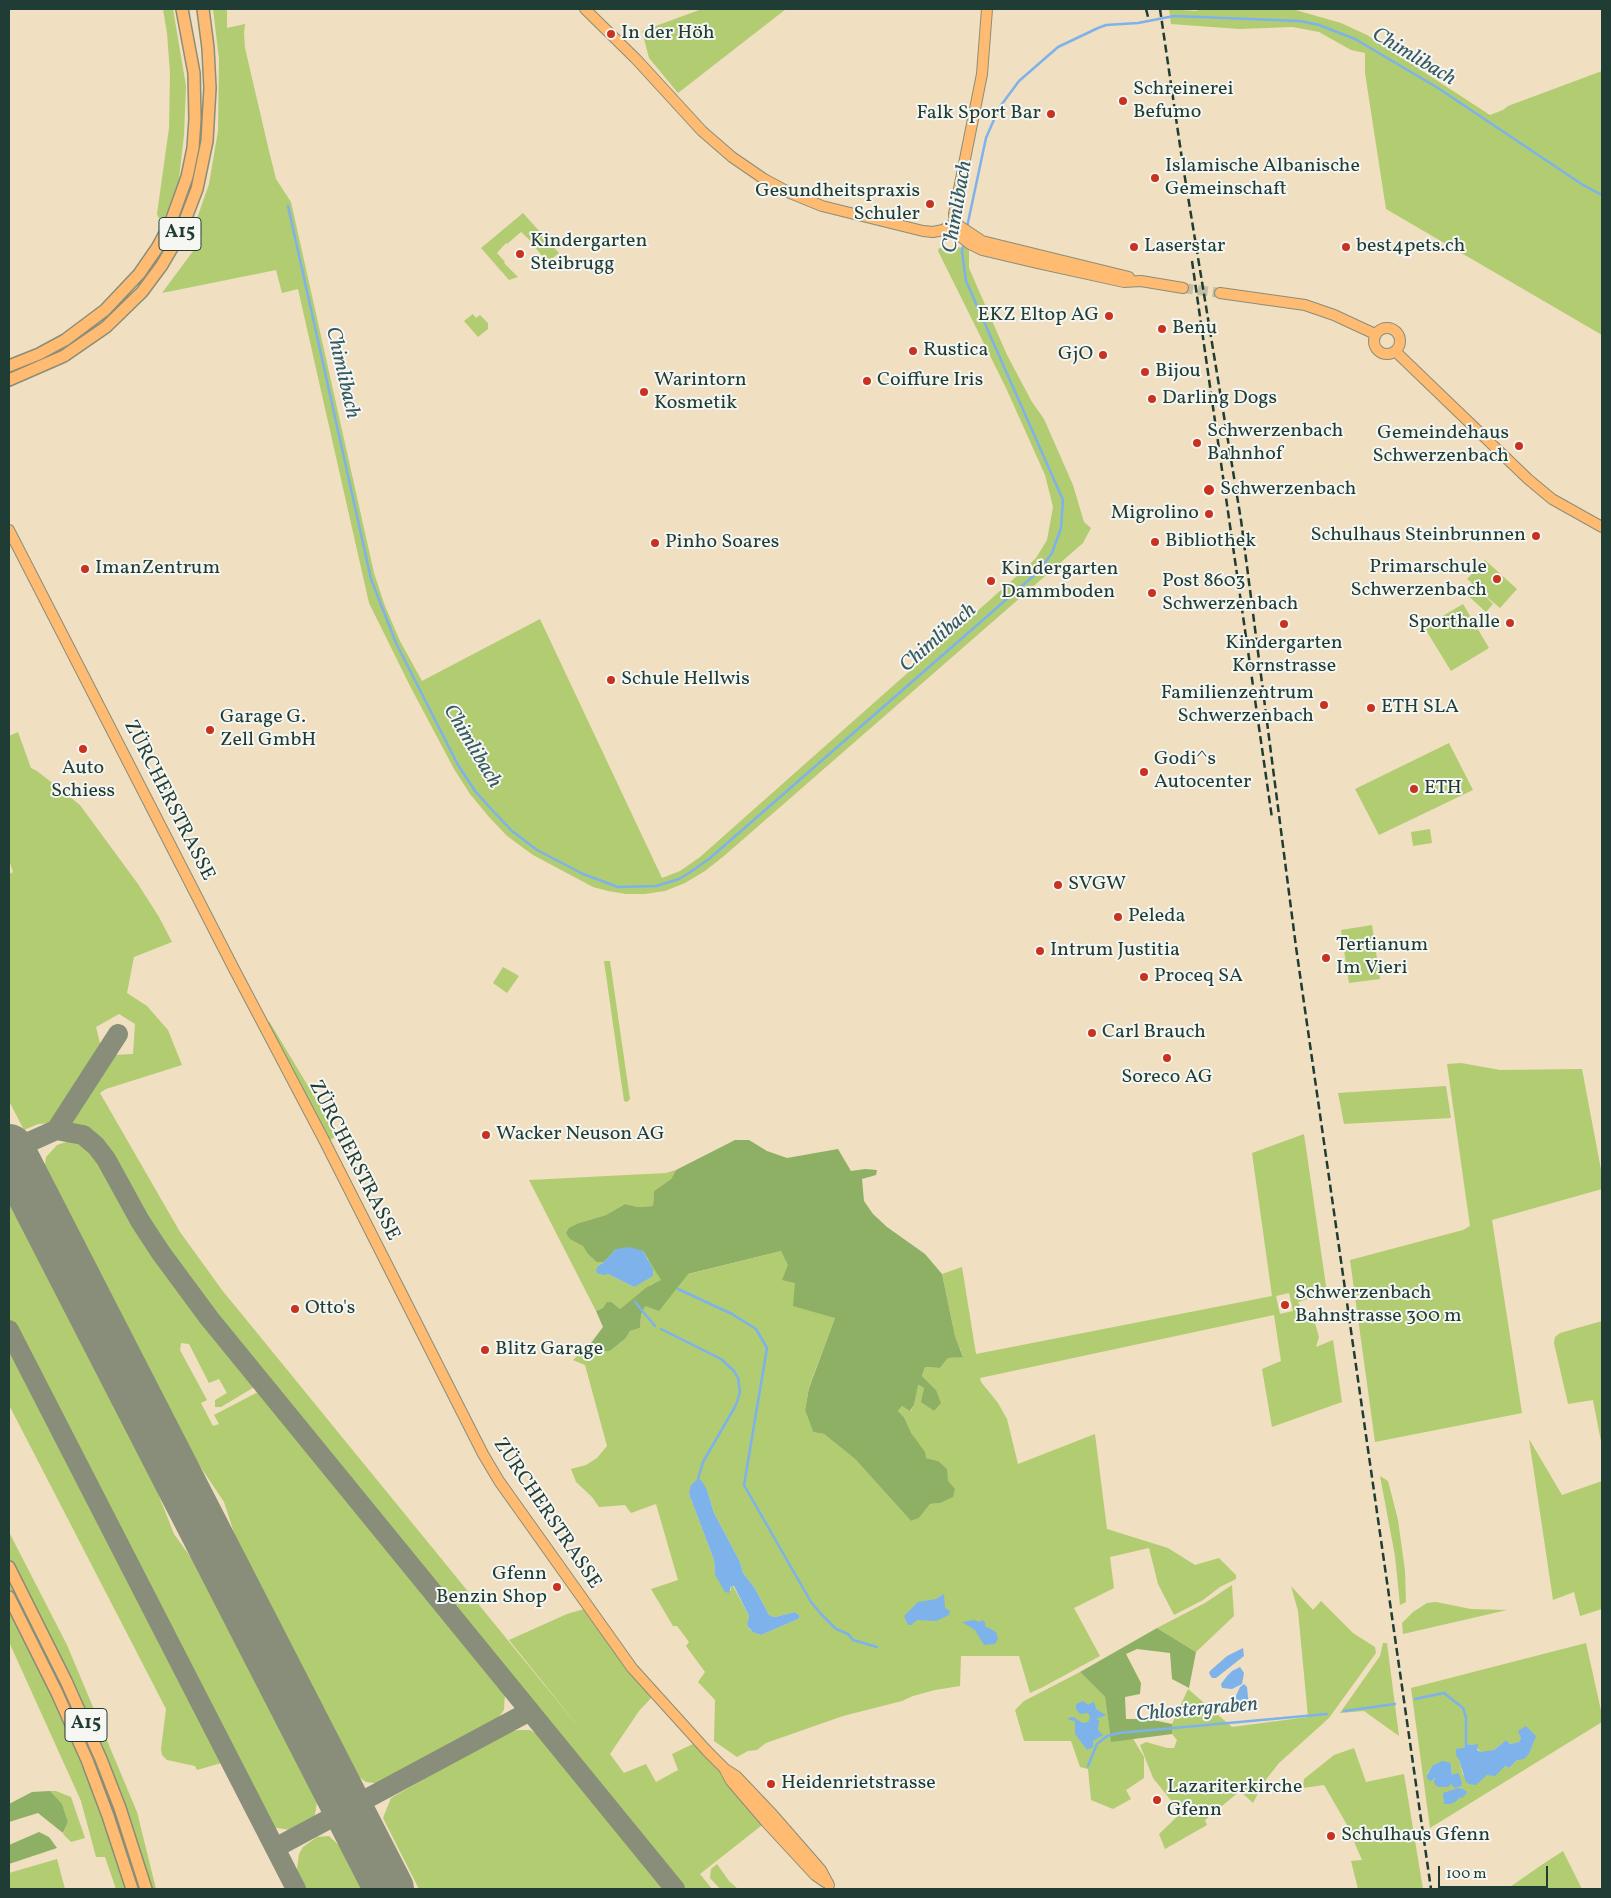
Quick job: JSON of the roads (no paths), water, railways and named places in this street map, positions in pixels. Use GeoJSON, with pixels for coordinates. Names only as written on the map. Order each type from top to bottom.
{"type":"FeatureCollection","features":[{"type":"Feature","properties":{"kind":"highway","name":"A15"},"geometry":{"type":"LineString","coordinates":[[9,366],[39,354],[61,342],[82,329],[105,310],[139,274],[154,253],[170,224],[187,176],[195,128],[194,80],[182,9]]}},
{"type":"Feature","properties":{"kind":"highway","name":"A15"},"geometry":{"type":"LineString","coordinates":[[9,380],[58,359],[106,327],[147,286],[179,236],[198,189],[207,141],[210,88],[208,48],[203,9]]}},
{"type":"Feature","properties":{"kind":"highway","name":"A15"},"geometry":{"type":"LineString","coordinates":[[9,1567],[66,1681],[101,1759],[120,1808],[146,1889]]}},
{"type":"Feature","properties":{"kind":"highway","name":"A15"},"geometry":{"type":"LineString","coordinates":[[9,1597],[64,1708],[87,1760],[132,1889]]}},
{"type":"Feature","properties":{"kind":"main road"},"geometry":{"type":"LineString","coordinates":[[585,9],[636,59],[702,131],[732,157],[764,179],[790,193],[822,206],[923,231],[934,232],[959,228]]}},
{"type":"Feature","properties":{"kind":"main road"},"geometry":{"type":"LineString","coordinates":[[987,9],[982,74],[954,214],[959,228],[982,250],[1124,282],[1141,282],[1183,288]]}},
{"type":"Feature","properties":{"kind":"main road"},"geometry":{"type":"LineString","coordinates":[[1220,293],[1305,305],[1334,315],[1375,334]]}},
{"type":"Feature","properties":{"kind":"main road"},"geometry":{"type":"LineString","coordinates":[[1383,328],[1394,330],[1400,340],[1400,344],[1395,351],[1385,354],[1378,352],[1373,342],[1375,334],[1383,328]]}},
{"type":"Feature","properties":{"kind":"main road"},"geometry":{"type":"LineString","coordinates":[[1395,351],[1552,500],[1602,527]]}},
{"type":"Feature","properties":{"kind":"main road","name":"ZÜRCHERSTRASSE"},"geometry":{"type":"LineString","coordinates":[[9,530],[325,1142],[483,1454],[514,1504],[622,1654],[655,1694],[725,1769],[736,1776],[773,1815],[821,1870],[831,1887]]}},
{"type":"Feature","properties":{"kind":"water"},"geometry":{"type":"Polygon","coordinates":[[[630,1247],[643,1251],[653,1269],[653,1276],[634,1287],[608,1274],[597,1273],[598,1266],[616,1249],[630,1247]]]}},
{"type":"Feature","properties":{"kind":"water"},"geometry":{"type":"Polygon","coordinates":[[[698,1479],[702,1481],[707,1490],[714,1513],[740,1562],[743,1573],[754,1587],[769,1615],[775,1617],[795,1612],[800,1616],[798,1619],[761,1635],[753,1632],[748,1627],[749,1616],[734,1586],[731,1586],[729,1593],[725,1592],[715,1575],[714,1560],[689,1494],[691,1485],[698,1479]]]}},
{"type":"Feature","properties":{"kind":"water"},"geometry":{"type":"Polygon","coordinates":[[[944,1594],[945,1608],[950,1611],[949,1615],[936,1621],[917,1620],[908,1625],[904,1616],[918,1602],[936,1599],[944,1594]]]}},
{"type":"Feature","properties":{"kind":"water"},"geometry":{"type":"Polygon","coordinates":[[[974,1620],[980,1622],[982,1620],[985,1622],[985,1626],[996,1632],[998,1639],[995,1644],[984,1645],[975,1630],[962,1622],[974,1620]]]}},
{"type":"Feature","properties":{"kind":"water"},"geometry":{"type":"Polygon","coordinates":[[[1243,1648],[1244,1656],[1216,1678],[1212,1678],[1209,1673],[1210,1671],[1227,1656],[1243,1648]]]}},
{"type":"Feature","properties":{"kind":"water"},"geometry":{"type":"Polygon","coordinates":[[[1240,1667],[1244,1673],[1242,1684],[1232,1689],[1222,1688],[1221,1684],[1227,1676],[1240,1667]]]}},
{"type":"Feature","properties":{"kind":"water"},"geometry":{"type":"Polygon","coordinates":[[[1244,1684],[1247,1687],[1249,1707],[1245,1713],[1241,1711],[1234,1700],[1240,1687],[1244,1684]]]}},
{"type":"Feature","properties":{"kind":"water"},"geometry":{"type":"Polygon","coordinates":[[[1083,1701],[1088,1705],[1093,1702],[1096,1709],[1106,1715],[1096,1719],[1099,1720],[1098,1730],[1103,1735],[1093,1741],[1093,1747],[1087,1750],[1075,1734],[1075,1721],[1068,1718],[1073,1717],[1083,1723],[1088,1722],[1090,1719],[1089,1714],[1080,1714],[1076,1709],[1076,1704],[1083,1701]]]}},
{"type":"Feature","properties":{"kind":"water"},"geometry":{"type":"Polygon","coordinates":[[[1526,1726],[1536,1736],[1529,1754],[1524,1759],[1517,1760],[1509,1768],[1505,1766],[1495,1776],[1487,1775],[1476,1785],[1466,1782],[1456,1755],[1456,1749],[1463,1748],[1468,1744],[1478,1744],[1477,1750],[1481,1752],[1494,1750],[1506,1740],[1510,1744],[1519,1742],[1521,1738],[1518,1731],[1526,1726]]]}},
{"type":"Feature","properties":{"kind":"water"},"geometry":{"type":"Polygon","coordinates":[[[1442,1761],[1451,1764],[1452,1775],[1459,1774],[1461,1786],[1455,1788],[1451,1784],[1448,1787],[1440,1787],[1436,1786],[1435,1778],[1431,1781],[1427,1779],[1432,1766],[1442,1761]]]}},
{"type":"Feature","properties":{"kind":"water"},"geometry":{"type":"Polygon","coordinates":[[[1458,1788],[1467,1792],[1466,1794],[1455,1802],[1444,1804],[1443,1793],[1458,1788]]]}},
{"type":"Feature","properties":{"kind":"waterway","name":"Chimlibach"},"geometry":{"type":"LineString","coordinates":[[967,227],[986,138],[999,108],[1019,81],[1058,47],[1098,28],[1106,25],[1138,23],[1174,16],[1300,21],[1319,25],[1355,39],[1438,88],[1583,185],[1602,195]]}},
{"type":"Feature","properties":{"kind":"waterway","name":"Chimlibach"},"geometry":{"type":"LineString","coordinates":[[288,206],[371,579],[396,643],[458,765],[475,791],[492,810],[512,831],[537,850],[583,874],[618,887],[656,886],[679,879],[709,859],[1039,571],[1052,553],[1061,528],[1063,500],[966,281],[962,252],[964,242]]}},
{"type":"Feature","properties":{"kind":"waterway"},"geometry":{"type":"LineString","coordinates":[[678,1289],[732,1314],[756,1329],[767,1348],[744,1485],[811,1602],[836,1629],[848,1634],[853,1640],[877,1647]]}},
{"type":"Feature","properties":{"kind":"waterway"},"geometry":{"type":"LineString","coordinates":[[635,1302],[655,1326]]}},
{"type":"Feature","properties":{"kind":"waterway"},"geometry":{"type":"LineString","coordinates":[[661,1329],[721,1359],[734,1371],[738,1378],[740,1392],[736,1405],[703,1462],[698,1479]]}},
{"type":"Feature","properties":{"kind":"waterway","name":"Chlostergraben"},"geometry":{"type":"LineString","coordinates":[[1415,1699],[1444,1693],[1463,1708],[1466,1717],[1466,1746]]}},
{"type":"Feature","properties":{"kind":"waterway","name":"Chlostergraben"},"geometry":{"type":"LineString","coordinates":[[1344,1711],[1395,1704]]}},
{"type":"Feature","properties":{"kind":"waterway","name":"Chlostergraben"},"geometry":{"type":"LineString","coordinates":[[1088,1766],[1097,1744],[1107,1736],[1119,1733],[1327,1714]]}},
{"type":"Feature","properties":{"kind":"tunnel"},"geometry":{"type":"LineString","coordinates":[[1183,288],[1220,293]]}},
{"type":"Feature","properties":{"kind":"railway"},"geometry":{"type":"LineString","coordinates":[[1146,9],[1148,17]]}},
{"type":"Feature","properties":{"kind":"railway"},"geometry":{"type":"LineString","coordinates":[[1160,9],[1183,166],[1241,520],[1296,947],[1431,1889]]}},
{"type":"Feature","properties":{"kind":"railway"},"geometry":{"type":"LineString","coordinates":[[1192,261],[1272,818]]}},
{"type":"Feature","properties":{"kind":"place","name":"In der Höh"},"geometry":{"type":"Point","coordinates":[611,34]}},
{"type":"Feature","properties":{"kind":"place","name":"Schreinerei Befumo"},"geometry":{"type":"Point","coordinates":[1123,101]}},
{"type":"Feature","properties":{"kind":"place","name":"Falk Sport Bar"},"geometry":{"type":"Point","coordinates":[1051,114]}},
{"type":"Feature","properties":{"kind":"place","name":"Islamische Albanische Gemeinschaft"},"geometry":{"type":"Point","coordinates":[1155,178]}},
{"type":"Feature","properties":{"kind":"place","name":"Gesundheitspraxis Schuler"},"geometry":{"type":"Point","coordinates":[930,204]}},
{"type":"Feature","properties":{"kind":"place","name":"Laserstar"},"geometry":{"type":"Point","coordinates":[1134,247]}},
{"type":"Feature","properties":{"kind":"place","name":"best4pets.ch"},"geometry":{"type":"Point","coordinates":[1346,247]}},
{"type":"Feature","properties":{"kind":"place","name":"Kindergarten Steibrugg"},"geometry":{"type":"Point","coordinates":[520,254]}},
{"type":"Feature","properties":{"kind":"place","name":"EKZ Eltop AG"},"geometry":{"type":"Point","coordinates":[1109,316]}},
{"type":"Feature","properties":{"kind":"place","name":"Benu"},"geometry":{"type":"Point","coordinates":[1162,329]}},
{"type":"Feature","properties":{"kind":"place","name":"Rustica"},"geometry":{"type":"Point","coordinates":[913,351]}},
{"type":"Feature","properties":{"kind":"place","name":"GjO"},"geometry":{"type":"Point","coordinates":[1103,355]}},
{"type":"Feature","properties":{"kind":"place","name":"Bijou"},"geometry":{"type":"Point","coordinates":[1145,372]}},
{"type":"Feature","properties":{"kind":"place","name":"Coiffure Iris"},"geometry":{"type":"Point","coordinates":[867,381]}},
{"type":"Feature","properties":{"kind":"place","name":"Warintorn Kosmetik"},"geometry":{"type":"Point","coordinates":[644,392]}},
{"type":"Feature","properties":{"kind":"place","name":"Darling Dogs"},"geometry":{"type":"Point","coordinates":[1152,399]}},
{"type":"Feature","properties":{"kind":"place","name":"Schwerzenbach Bahnhof"},"geometry":{"type":"Point","coordinates":[1197,443]}},
{"type":"Feature","properties":{"kind":"place","name":"Gemeindehaus Schwerzenbach"},"geometry":{"type":"Point","coordinates":[1519,446]}},
{"type":"Feature","properties":{"kind":"place","name":"Schwerzenbach"},"geometry":{"type":"Point","coordinates":[1209,490]}},
{"type":"Feature","properties":{"kind":"place","name":"Migrolino"},"geometry":{"type":"Point","coordinates":[1209,514]}},
{"type":"Feature","properties":{"kind":"place","name":"Schulhaus Steinbrunnen"},"geometry":{"type":"Point","coordinates":[1536,536]}},
{"type":"Feature","properties":{"kind":"place","name":"Bibliothek"},"geometry":{"type":"Point","coordinates":[1155,542]}},
{"type":"Feature","properties":{"kind":"place","name":"Pinho Soares"},"geometry":{"type":"Point","coordinates":[655,543]}},
{"type":"Feature","properties":{"kind":"place","name":"ImanZentrum"},"geometry":{"type":"Point","coordinates":[85,569]}},
{"type":"Feature","properties":{"kind":"place","name":"Primarschule Schwerzenbach"},"geometry":{"type":"Point","coordinates":[1497,579]}},
{"type":"Feature","properties":{"kind":"place","name":"Kindergarten Dammboden"},"geometry":{"type":"Point","coordinates":[991,581]}},
{"type":"Feature","properties":{"kind":"place","name":"Post 8603 Schwerzenbach"},"geometry":{"type":"Point","coordinates":[1152,593]}},
{"type":"Feature","properties":{"kind":"place","name":"Sporthalle"},"geometry":{"type":"Point","coordinates":[1510,623]}},
{"type":"Feature","properties":{"kind":"place","name":"Kindergarten Kornstrasse"},"geometry":{"type":"Point","coordinates":[1284,624]}},
{"type":"Feature","properties":{"kind":"place","name":"Schule Hellwis"},"geometry":{"type":"Point","coordinates":[611,680]}},
{"type":"Feature","properties":{"kind":"place","name":"Familienzentrum Schwerzenbach"},"geometry":{"type":"Point","coordinates":[1324,705]}},
{"type":"Feature","properties":{"kind":"place","name":"ETH SLA"},"geometry":{"type":"Point","coordinates":[1371,708]}},
{"type":"Feature","properties":{"kind":"place","name":"Garage G. Zell GmbH"},"geometry":{"type":"Point","coordinates":[210,730]}},
{"type":"Feature","properties":{"kind":"place","name":"Auto Schiess"},"geometry":{"type":"Point","coordinates":[83,749]}},
{"type":"Feature","properties":{"kind":"place","name":"Godi^s Autocenter"},"geometry":{"type":"Point","coordinates":[1144,772]}},
{"type":"Feature","properties":{"kind":"place","name":"ETH"},"geometry":{"type":"Point","coordinates":[1414,789]}},
{"type":"Feature","properties":{"kind":"place","name":"SVGW"},"geometry":{"type":"Point","coordinates":[1058,885]}},
{"type":"Feature","properties":{"kind":"place","name":"Peleda"},"geometry":{"type":"Point","coordinates":[1118,917]}},
{"type":"Feature","properties":{"kind":"place","name":"Intrum Justitia"},"geometry":{"type":"Point","coordinates":[1040,951]}},
{"type":"Feature","properties":{"kind":"place","name":"Tertianum Im Vieri"},"geometry":{"type":"Point","coordinates":[1326,958]}},
{"type":"Feature","properties":{"kind":"place","name":"Proceq SA"},"geometry":{"type":"Point","coordinates":[1144,977]}},
{"type":"Feature","properties":{"kind":"place","name":"Carl Brauch"},"geometry":{"type":"Point","coordinates":[1092,1033]}},
{"type":"Feature","properties":{"kind":"place","name":"Soreco AG"},"geometry":{"type":"Point","coordinates":[1167,1058]}},
{"type":"Feature","properties":{"kind":"place","name":"Wacker Neuson AG"},"geometry":{"type":"Point","coordinates":[486,1135]}},
{"type":"Feature","properties":{"kind":"place","name":"Schwerzenbach Bahnstrasse 300 m"},"geometry":{"type":"Point","coordinates":[1285,1305]}},
{"type":"Feature","properties":{"kind":"place","name":"Otto's"},"geometry":{"type":"Point","coordinates":[295,1309]}},
{"type":"Feature","properties":{"kind":"place","name":"Blitz Garage"},"geometry":{"type":"Point","coordinates":[485,1350]}},
{"type":"Feature","properties":{"kind":"place","name":"Gfenn Benzin Shop"},"geometry":{"type":"Point","coordinates":[557,1587]}},
{"type":"Feature","properties":{"kind":"place","name":"Heidenrietstrasse"},"geometry":{"type":"Point","coordinates":[771,1784]}},
{"type":"Feature","properties":{"kind":"place","name":"Lazariterkirche Gfenn"},"geometry":{"type":"Point","coordinates":[1157,1800]}},
{"type":"Feature","properties":{"kind":"place","name":"Schulhaus Gfenn"},"geometry":{"type":"Point","coordinates":[1331,1836]}}]}
